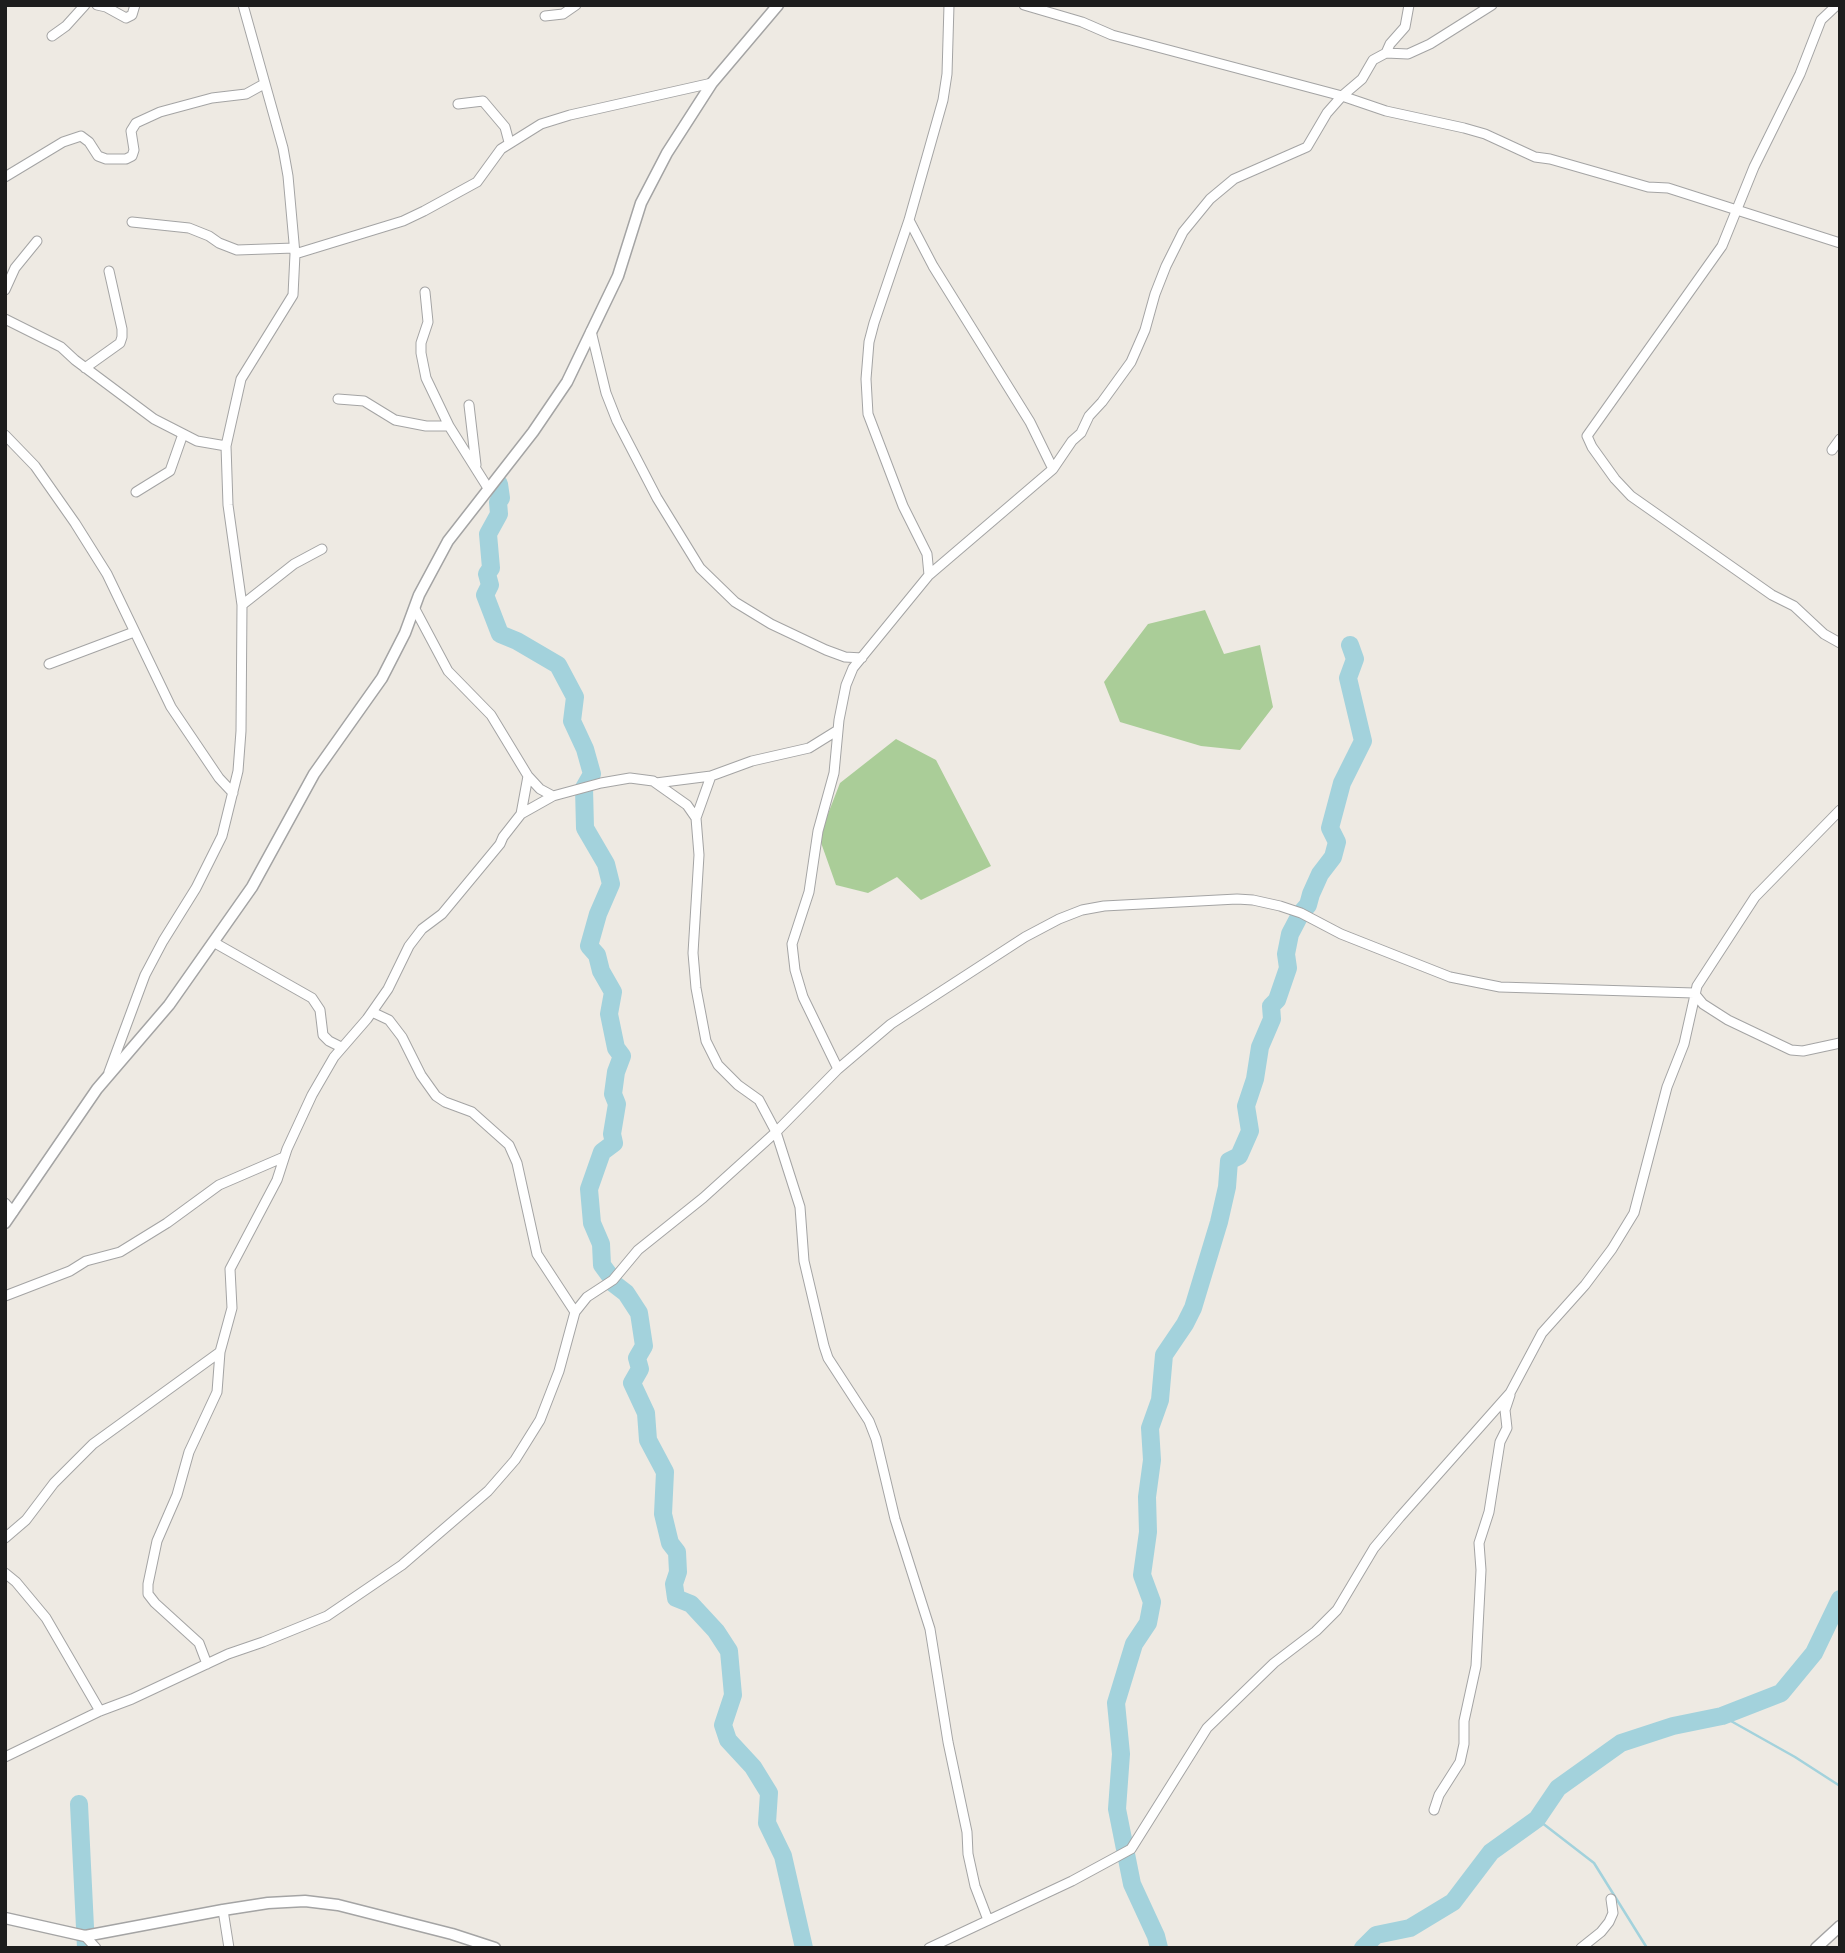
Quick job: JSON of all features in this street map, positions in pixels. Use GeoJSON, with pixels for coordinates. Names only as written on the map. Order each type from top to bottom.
{"type":"FeatureCollection","features":[{"type":"Feature","properties":{"kind":"street"},"geometry":{"type":"LineString","coordinates":[[52,36],[66,26],[85,5]]}},
{"type":"Feature","properties":{"kind":"street"},"geometry":{"type":"LineString","coordinates":[[97,5],[126,18],[132,15],[135,5]]}},
{"type":"Feature","properties":{"kind":"street"},"geometry":{"type":"LineString","coordinates":[[107,1077],[145,975],[206,870],[222,836],[233,793],[241,731],[242,605],[228,505],[226,446],[241,379],[293,295],[294,251],[283,148],[243,5]]}},
{"type":"Feature","properties":{"kind":"street"},"geometry":{"type":"LineString","coordinates":[[545,16],[564,14],[576,5]]}},
{"type":"Feature","properties":{"kind":"street"},"geometry":{"type":"LineString","coordinates":[[5,1223],[9,1208],[107,1077],[169,1005],[215,943],[262,872],[314,774],[396,654],[431,569],[567,382],[618,276],[641,203],[655,173],[712,83],[778,5]]}},
{"type":"Feature","properties":{"kind":"street"},"geometry":{"type":"LineString","coordinates":[[929,575],[927,554],[903,506],[874,430],[866,398],[869,342],[909,220],[943,100],[949,5]]}},
{"type":"Feature","properties":{"kind":"street"},"geometry":{"type":"LineString","coordinates":[[1386,53],[1405,27],[1409,5]]}},
{"type":"Feature","properties":{"kind":"street"},"geometry":{"type":"LineString","coordinates":[[838,1069],[803,998],[795,970],[792,944],[808,892],[818,831],[836,759],[846,685],[853,668],[929,575],[1053,469],[1072,441],[1081,433],[1089,416],[1131,362],[1145,330],[1154,294],[1183,232],[1220,190],[1234,179],[1307,147],[1327,113],[1362,79],[1373,60],[1386,53],[1409,54],[1492,5]]}},
{"type":"Feature","properties":{"kind":"street"},"geometry":{"type":"LineString","coordinates":[[1837,5],[1821,20],[1800,74],[1754,167],[1738,211],[1721,246],[1587,436],[1615,479],[1631,496],[1772,595],[1794,606],[1824,634],[1840,643]]}},
{"type":"Feature","properties":{"kind":"street"},"geometry":{"type":"LineString","coordinates":[[1029,6],[1082,22],[1112,35],[1342,96],[1386,111],[1475,131],[1535,157],[1648,187],[1668,188],[1840,243]]}},
{"type":"Feature","properties":{"kind":"street"},"geometry":{"type":"LineString","coordinates":[[132,222],[189,228],[237,250],[294,251],[403,220],[436,205],[477,183],[490,162],[509,142],[552,120],[712,83]]}},
{"type":"Feature","properties":{"kind":"street"},"geometry":{"type":"LineString","coordinates":[[5,177],[63,142],[81,136],[89,142],[98,156],[106,159],[126,159],[132,156],[134,150],[131,131],[135,123],[173,108],[212,98],[246,94],[264,84]]}},
{"type":"Feature","properties":{"kind":"street"},"geometry":{"type":"LineString","coordinates":[[458,104],[483,101],[505,127],[509,142]]}},
{"type":"Feature","properties":{"kind":"street"},"geometry":{"type":"LineString","coordinates":[[909,220],[933,266],[1030,422],[1053,469]]}},
{"type":"Feature","properties":{"kind":"street"},"geometry":{"type":"LineString","coordinates":[[5,289],[15,268],[37,242]]}},
{"type":"Feature","properties":{"kind":"street"},"geometry":{"type":"LineString","coordinates":[[85,368],[120,343],[122,337],[109,271]]}},
{"type":"Feature","properties":{"kind":"street"},"geometry":{"type":"LineString","coordinates":[[425,292],[428,323],[421,343],[421,353],[426,379],[449,426],[488,488]]}},
{"type":"Feature","properties":{"kind":"street"},"geometry":{"type":"LineString","coordinates":[[5,319],[61,347],[154,419],[197,440],[226,446]]}},
{"type":"Feature","properties":{"kind":"street"},"geometry":{"type":"LineString","coordinates":[[591,331],[606,393],[617,421],[657,498],[700,568],[734,602],[771,624],[836,654],[862,658]]}},
{"type":"Feature","properties":{"kind":"street"},"geometry":{"type":"LineString","coordinates":[[338,399],[364,401],[395,420],[426,426],[449,426]]}},
{"type":"Feature","properties":{"kind":"street"},"geometry":{"type":"LineString","coordinates":[[469,405],[476,466]]}},
{"type":"Feature","properties":{"kind":"street"},"geometry":{"type":"LineString","coordinates":[[136,492],[170,471],[183,434]]}},
{"type":"Feature","properties":{"kind":"street"},"geometry":{"type":"LineString","coordinates":[[5,435],[10,449],[35,466],[75,523],[107,574],[171,707],[219,778],[233,793]]}},
{"type":"Feature","properties":{"kind":"street"},"geometry":{"type":"LineString","coordinates":[[1832,450],[1840,439]]}},
{"type":"Feature","properties":{"kind":"street"},"geometry":{"type":"LineString","coordinates":[[242,605],[294,564],[322,549]]}},
{"type":"Feature","properties":{"kind":"street"},"geometry":{"type":"LineString","coordinates":[[415,609],[448,671],[491,715],[528,776],[540,789],[553,796]]}},
{"type":"Feature","properties":{"kind":"street"},"geometry":{"type":"LineString","coordinates":[[49,664],[134,632]]}},
{"type":"Feature","properties":{"kind":"street"},"geometry":{"type":"LineString","coordinates":[[207,1664],[200,1643],[155,1603],[148,1594],[148,1584],[157,1541],[177,1495],[189,1452],[217,1392],[220,1352],[232,1308],[230,1269],[277,1180],[284,1157],[327,1067],[388,989],[409,946],[422,929],[442,914],[500,844],[521,814],[553,796],[614,780],[630,778],[656,783],[711,776],[752,761],[809,748],[838,730]]}},
{"type":"Feature","properties":{"kind":"street"},"geometry":{"type":"LineString","coordinates":[[521,814],[528,776]]}},
{"type":"Feature","properties":{"kind":"street"},"geometry":{"type":"LineString","coordinates":[[711,776],[696,818],[699,855],[693,953],[696,988],[706,1041],[718,1065],[738,1086],[759,1100],[776,1132],[800,1207],[804,1261],[824,1346],[828,1358],[869,1421],[876,1439],[895,1520],[930,1629],[948,1742],[967,1832],[968,1854],[988,1920]]}},
{"type":"Feature","properties":{"kind":"street"},"geometry":{"type":"LineString","coordinates":[[656,783],[687,805],[696,818]]}},
{"type":"Feature","properties":{"kind":"street"},"geometry":{"type":"LineString","coordinates":[[1434,1811],[1439,1795],[1460,1762],[1464,1744],[1464,1721],[1476,1666],[1481,1570],[1479,1543],[1489,1512],[1500,1442],[1507,1428],[1505,1410],[1510,1393],[1542,1333],[1599,1267],[1634,1213],[1667,1087],[1690,1022],[1694,993],[1717,952],[1755,897],[1840,810]]}},
{"type":"Feature","properties":{"kind":"street"},"geometry":{"type":"LineString","coordinates":[[5,1757],[207,1664],[327,1616],[402,1565],[488,1491],[515,1460],[540,1420],[559,1371],[575,1312],[587,1297],[613,1280],[638,1250],[703,1198],[776,1132],[838,1069],[909,1010],[1025,937],[1082,910],[1104,906],[1253,900],[1301,914],[1319,925],[1432,971],[1479,984],[1500,988],[1694,993],[1703,1004],[1728,1020],[1791,1050],[1803,1051],[1840,1043]]}},
{"type":"Feature","properties":{"kind":"street"},"geometry":{"type":"LineString","coordinates":[[215,943],[312,998],[320,1010],[323,1035],[341,1047]]}},
{"type":"Feature","properties":{"kind":"street"},"geometry":{"type":"LineString","coordinates":[[372,1012],[389,1020],[402,1037],[421,1075],[436,1096],[444,1102],[472,1112],[509,1145],[517,1163],[537,1254],[575,1312]]}},
{"type":"Feature","properties":{"kind":"street"},"geometry":{"type":"LineString","coordinates":[[5,1296],[70,1271],[86,1261],[120,1252],[167,1223],[219,1185],[284,1157]]}},
{"type":"Feature","properties":{"kind":"street"},"geometry":{"type":"LineString","coordinates":[[5,1538],[26,1520],[54,1483],[93,1444],[220,1352]]}},
{"type":"Feature","properties":{"kind":"street"},"geometry":{"type":"LineString","coordinates":[[929,1948],[1072,1881],[1131,1849],[1207,1728],[1265,1670],[1316,1631],[1337,1610],[1374,1548],[1510,1393]]}},
{"type":"Feature","properties":{"kind":"street"},"geometry":{"type":"LineString","coordinates":[[5,1573],[46,1618],[72,1667],[100,1711]]}},
{"type":"Feature","properties":{"kind":"street"},"geometry":{"type":"LineString","coordinates":[[1581,1948],[1609,1922],[1613,1913],[1611,1899]]}},
{"type":"Feature","properties":{"kind":"street"},"geometry":{"type":"LineString","coordinates":[[5,1918],[85,1936],[223,1910],[292,1902],[338,1905],[452,1934],[495,1948]]}},
{"type":"Feature","properties":{"kind":"street"},"geometry":{"type":"LineString","coordinates":[[223,1910],[229,1948]]}},
{"type":"Feature","properties":{"kind":"street"},"geometry":{"type":"LineString","coordinates":[[1816,1948],[1840,1926]]}},
{"type":"Feature","properties":{"kind":"street"},"geometry":{"type":"LineString","coordinates":[[85,1936],[96,1948]]}},
{"type":"Feature","properties":{"kind":"green space"},"geometry":{"type":"Polygon","coordinates":[[[1205,610],[1224,654],[1260,645],[1273,707],[1240,750],[1201,746],[1120,722],[1104,682],[1148,624],[1205,610]]]}},
{"type":"Feature","properties":{"kind":"green space"},"geometry":{"type":"Polygon","coordinates":[[[896,739],[936,760],[991,866],[921,900],[897,877],[868,893],[836,885],[819,837],[840,783],[896,739]]]}},
{"type":"Feature","properties":{"kind":"waterway"},"geometry":{"type":"LineString","coordinates":[[499,484],[499,514],[488,534],[491,568],[487,574],[490,585],[485,595],[500,634],[558,665],[575,697],[572,721],[585,749],[592,774],[584,788],[585,828],[606,864],[611,884],[598,914],[589,946],[597,955],[601,971],[613,992],[609,1014],[616,1048],[622,1056],[616,1072],[613,1094],[617,1104],[612,1134],[614,1143],[602,1152],[589,1189],[592,1223],[601,1244],[602,1265],[613,1283],[626,1293],[639,1313],[644,1346],[637,1358],[640,1369],[632,1383],[646,1413],[648,1440],[665,1472],[663,1514],[670,1543],[677,1552],[678,1572],[674,1584],[676,1598],[691,1604],[716,1631],[729,1651],[733,1695],[723,1725],[728,1740],[753,1767],[769,1793],[767,1823],[783,1856],[804,1948]]}},
{"type":"Feature","properties":{"kind":"waterway"},"geometry":{"type":"LineString","coordinates":[[1159,1948],[1132,1884],[1117,1809],[1121,1754],[1116,1703],[1134,1644],[1148,1623],[1152,1602],[1142,1575],[1148,1532],[1147,1497],[1152,1460],[1150,1428],[1160,1400],[1164,1355],[1193,1308],[1219,1222],[1227,1187],[1229,1161],[1239,1156],[1250,1131],[1246,1106],[1255,1079],[1260,1047],[1272,1019],[1271,1006],[1277,1000],[1288,968],[1286,954],[1290,934],[1308,905],[1320,874],[1333,857],[1337,842],[1330,828],[1342,783],[1363,741],[1348,678],[1355,659],[1350,645]]}},
{"type":"Feature","properties":{"kind":"waterway"},"geometry":{"type":"LineString","coordinates":[[1363,1948],[1376,1935],[1410,1928],[1453,1902],[1491,1852],[1537,1819],[1558,1788],[1621,1743],[1673,1726],[1722,1716],[1781,1693],[1814,1653],[1840,1599]]}},
{"type":"Feature","properties":{"kind":"waterway"},"geometry":{"type":"LineString","coordinates":[[1722,1716],[1840,1786]]}},
{"type":"Feature","properties":{"kind":"waterway"},"geometry":{"type":"LineString","coordinates":[[79,1804],[86,1948]]}},
{"type":"Feature","properties":{"kind":"waterway"},"geometry":{"type":"LineString","coordinates":[[1537,1819],[1594,1863],[1647,1948]]}}]}
